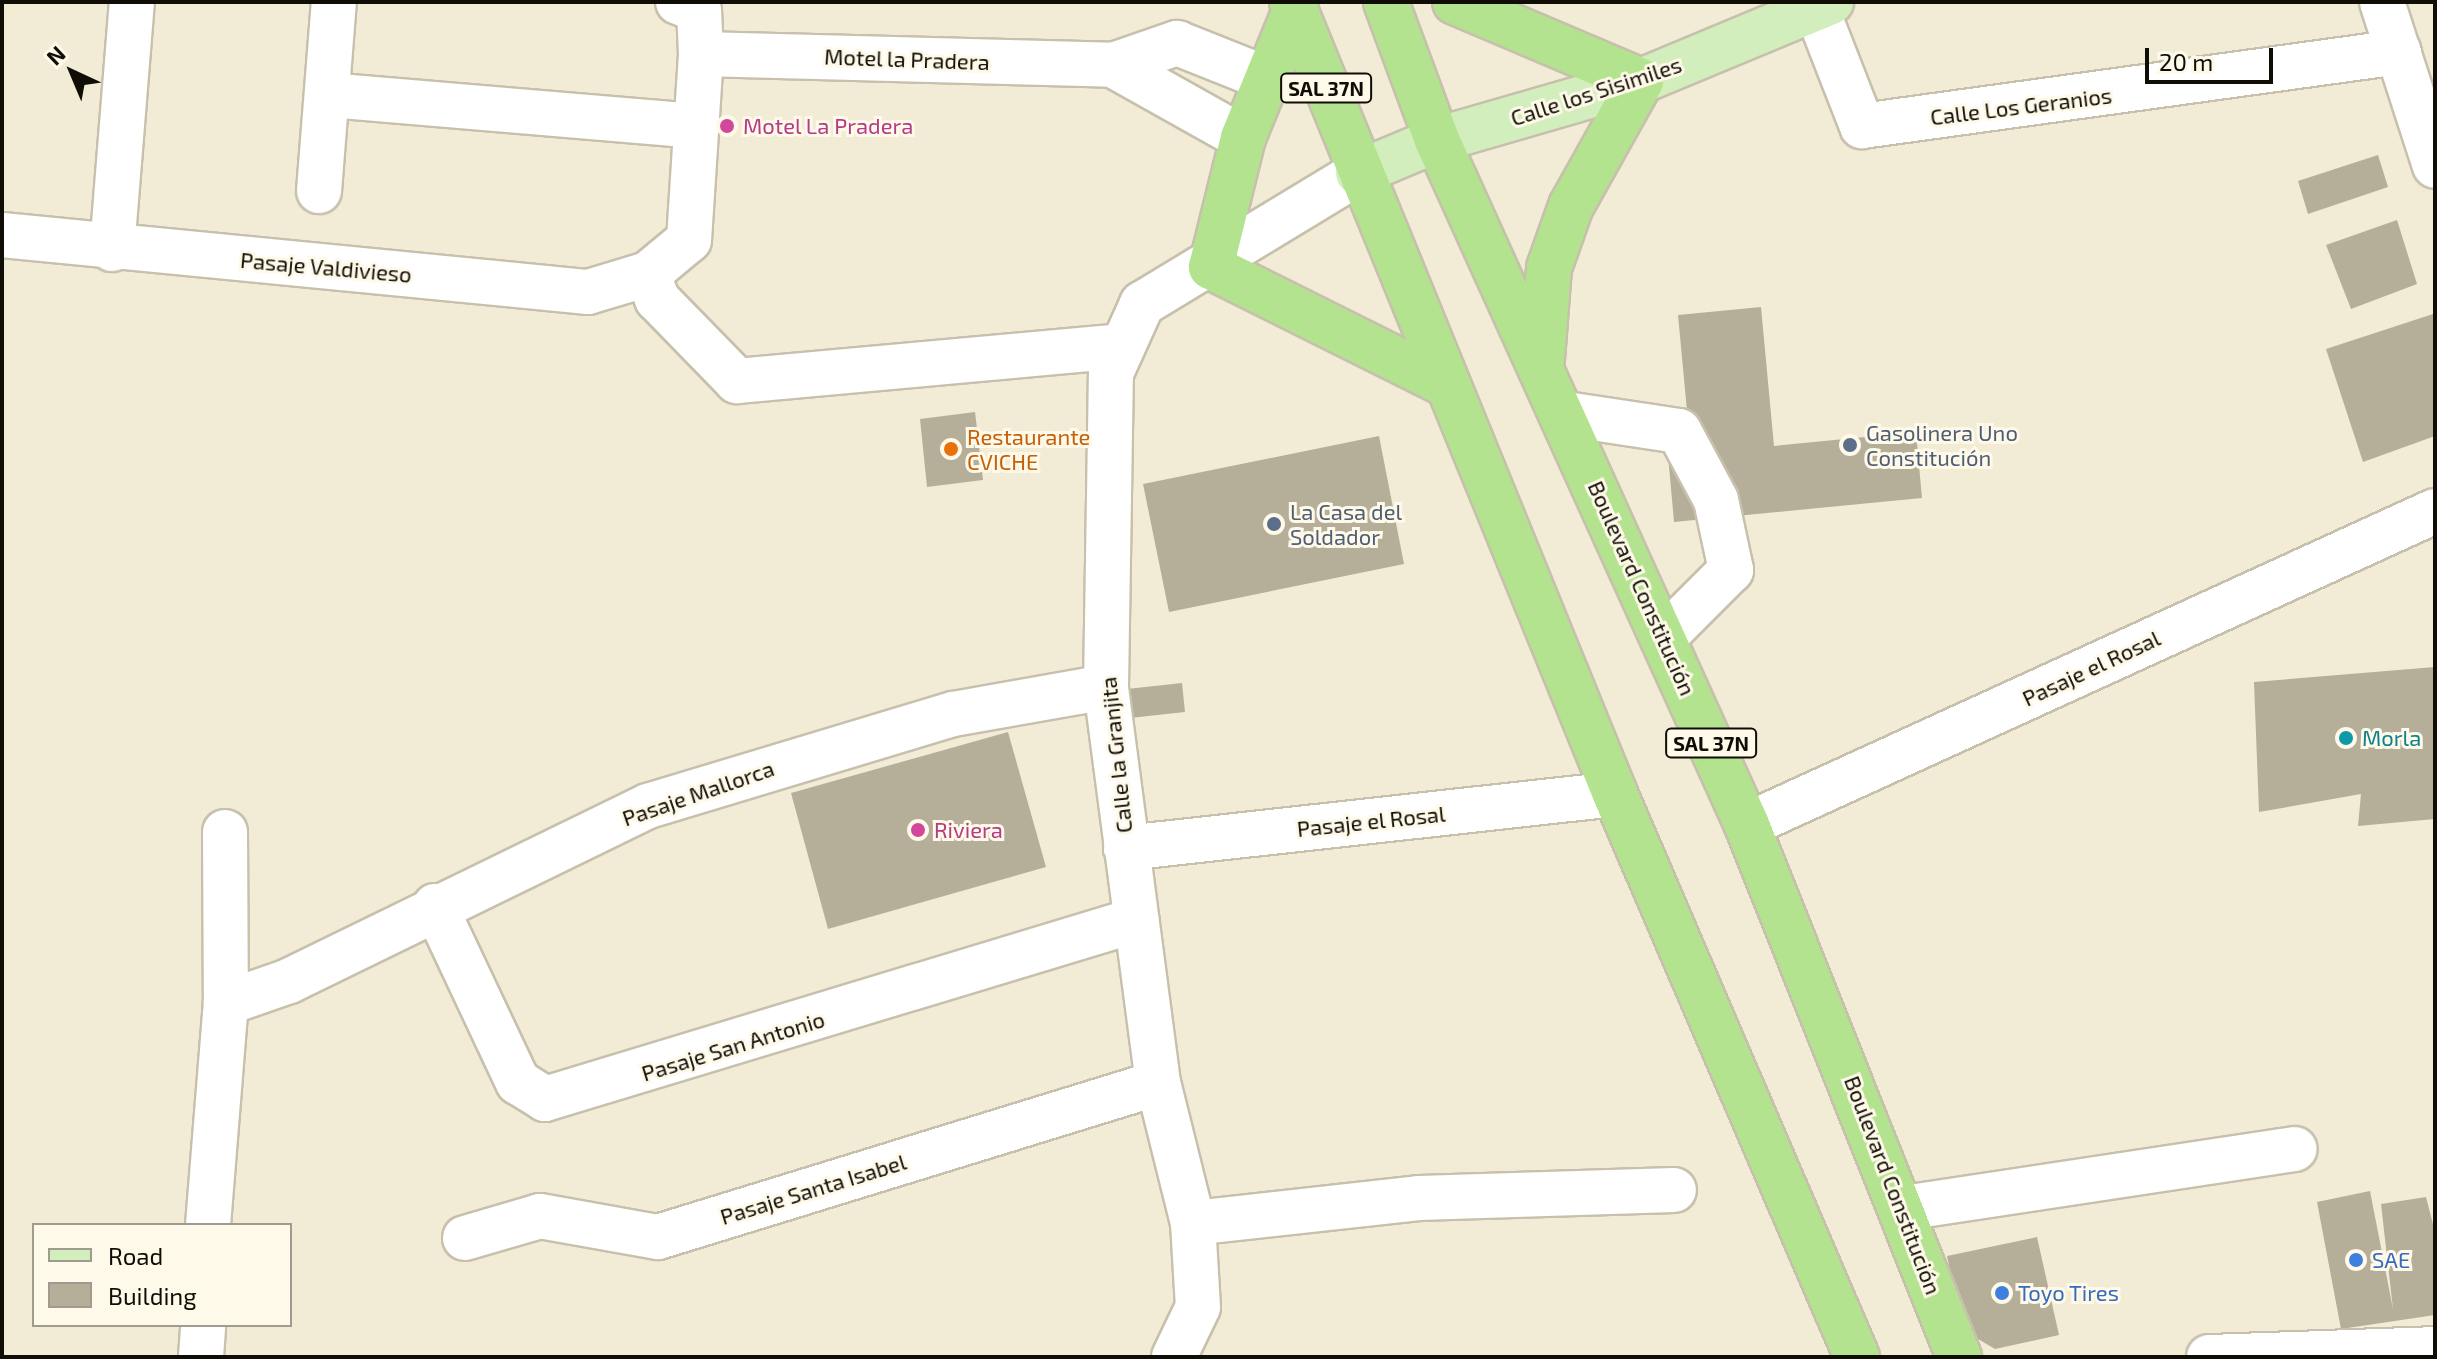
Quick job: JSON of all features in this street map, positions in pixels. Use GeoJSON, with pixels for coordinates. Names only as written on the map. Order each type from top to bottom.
{"type":"FeatureCollection","features":[{"type":"Feature","properties":{"kind":"highway","name":"Boulevard Constitución"},"geometry":{"type":"LineString","coordinates":[[1386,2],[1437,140],[1542,360],[1747,825],[1904,1208],[1959,1357]]}},
{"type":"Feature","properties":{"kind":"highway"},"geometry":{"type":"LineString","coordinates":[[1455,2],[1641,81],[1571,206],[1554,256],[1542,360]]}},
{"type":"Feature","properties":{"kind":"highway"},"geometry":{"type":"LineString","coordinates":[[1294,5],[1243,138],[1211,267],[1444,383]]}},
{"type":"Feature","properties":{"kind":"highway","name":"SAL 37N"},"geometry":{"type":"LineString","coordinates":[[1294,5],[1358,173],[1615,794],[1857,1357]]}},
{"type":"Feature","properties":{"kind":"main road","name":"Calle los Sisimiles"},"geometry":{"type":"LineString","coordinates":[[1358,173],[1437,140],[1641,81],[1824,5]]}},
{"type":"Feature","properties":{"kind":"street"},"geometry":{"type":"LineString","coordinates":[[112,249],[132,2]]}},
{"type":"Feature","properties":{"kind":"street"},"geometry":{"type":"LineString","coordinates":[[319,191],[334,2]]}},
{"type":"Feature","properties":{"kind":"street"},"geometry":{"type":"LineString","coordinates":[[678,2],[699,10],[701,54],[689,240],[648,274],[657,299],[737,381],[1118,346]]}},
{"type":"Feature","properties":{"kind":"street"},"geometry":{"type":"LineString","coordinates":[[2382,2],[2399,52],[2426,106],[2435,166]]}},
{"type":"Feature","properties":{"kind":"street","name":"Calle Los Geranios"},"geometry":{"type":"LineString","coordinates":[[1824,5],[1862,126],[2399,52]]}},
{"type":"Feature","properties":{"kind":"street","name":"Motel la Pradera"},"geometry":{"type":"LineString","coordinates":[[701,54],[1113,65],[1177,43],[1265,78]]}},
{"type":"Feature","properties":{"kind":"street","name":"Motel la Pradera"},"geometry":{"type":"LineString","coordinates":[[1113,65],[1243,138]]}},
{"type":"Feature","properties":{"kind":"street"},"geometry":{"type":"LineString","coordinates":[[328,95],[694,126]]}},
{"type":"Feature","properties":{"kind":"street","name":"Calle la Granjita"},"geometry":{"type":"LineString","coordinates":[[1174,1357],[1198,1307],[1193,1223],[1158,1083],[1106,687],[1111,373],[1118,346],[1142,304],[1211,267],[1358,173]]}},
{"type":"Feature","properties":{"kind":"street","name":"Pasaje Valdivieso"},"geometry":{"type":"LineString","coordinates":[[2,235],[112,249],[588,292],[648,274]]}},
{"type":"Feature","properties":{"kind":"street"},"geometry":{"type":"LineString","coordinates":[[1566,414],[1679,431],[1716,500],[1731,570],[1664,637]]}},
{"type":"Feature","properties":{"kind":"street","name":"Pasaje el Rosal"},"geometry":{"type":"LineString","coordinates":[[1747,825],[2435,511]]}},
{"type":"Feature","properties":{"kind":"street","name":"Pasaje Mallorca"},"geometry":{"type":"LineString","coordinates":[[226,1003],[289,981],[435,906],[648,806],[953,714],[1106,687]]}},
{"type":"Feature","properties":{"kind":"street","name":"Pasaje el Rosal"},"geometry":{"type":"LineString","coordinates":[[1126,848],[1615,794]]}},
{"type":"Feature","properties":{"kind":"street"},"geometry":{"type":"LineString","coordinates":[[208,1223],[226,1003],[225,832]]}},
{"type":"Feature","properties":{"kind":"street","name":"Pasaje San Antonio"},"geometry":{"type":"LineString","coordinates":[[435,906],[518,1082],[545,1099],[1136,920]]}},
{"type":"Feature","properties":{"kind":"street","name":"Pasaje Santa Isabel"},"geometry":{"type":"LineString","coordinates":[[465,1238],[540,1216],[658,1237],[1158,1083]]}},
{"type":"Feature","properties":{"kind":"street"},"geometry":{"type":"LineString","coordinates":[[1904,1208],[2295,1149]]}},
{"type":"Feature","properties":{"kind":"street"},"geometry":{"type":"LineString","coordinates":[[1193,1223],[1419,1198],[1674,1190]]}},
{"type":"Feature","properties":{"kind":"street"},"geometry":{"type":"LineString","coordinates":[[201,1357],[203,1327]]}},
{"type":"Feature","properties":{"kind":"street"},"geometry":{"type":"LineString","coordinates":[[2221,1356],[2435,1349]]}},
{"type":"Feature","properties":{"kind":"building"},"geometry":{"type":"Polygon","coordinates":[[[2378,155],[2388,187],[2308,214],[2298,181],[2378,155]]]}},
{"type":"Feature","properties":{"kind":"building"},"geometry":{"type":"Polygon","coordinates":[[[2397,220],[2417,284],[2351,309],[2326,245],[2397,220]]]}},
{"type":"Feature","properties":{"kind":"building","name":"Gasolinera Uno Constitución"},"geometry":{"type":"Polygon","coordinates":[[[1761,307],[1774,446],[1916,432],[1922,498],[1674,522],[1667,444],[1690,443],[1678,315],[1761,307]]]}},
{"type":"Feature","properties":{"kind":"building"},"geometry":{"type":"Polygon","coordinates":[[[2433,314],[2435,436],[2363,462],[2326,349],[2433,314]]]}},
{"type":"Feature","properties":{"kind":"building","name":"Restaurante CVICHE"},"geometry":{"type":"Polygon","coordinates":[[[975,412],[983,480],[927,487],[920,419],[975,412]]]}},
{"type":"Feature","properties":{"kind":"building","name":"La Casa del Soldador"},"geometry":{"type":"Polygon","coordinates":[[[1379,436],[1404,564],[1169,612],[1143,484],[1379,436]]]}},
{"type":"Feature","properties":{"kind":"building","name":"Morla"},"geometry":{"type":"Polygon","coordinates":[[[2435,667],[2435,819],[2358,826],[2361,794],[2259,812],[2254,682],[2435,667]]]}},
{"type":"Feature","properties":{"kind":"building"},"geometry":{"type":"Polygon","coordinates":[[[1182,683],[1185,712],[1130,718],[1127,689],[1182,683]]]}},
{"type":"Feature","properties":{"kind":"building","name":"Riviera"},"geometry":{"type":"Polygon","coordinates":[[[1008,732],[1046,867],[828,929],[791,793],[1008,732]]]}},
{"type":"Feature","properties":{"kind":"building"},"geometry":{"type":"Polygon","coordinates":[[[2370,1191],[2393,1309],[2381,1204],[2426,1197],[2435,1232],[2435,1315],[2341,1329],[2317,1202],[2370,1191]]]}},
{"type":"Feature","properties":{"kind":"building","name":"Toyo Tires"},"geometry":{"type":"Polygon","coordinates":[[[2037,1237],[2059,1335],[1995,1349],[1963,1330],[1947,1256],[2037,1237]]]}},
{"type":"Feature","properties":{"kind":"place","name":"Motel La Pradera"},"geometry":{"type":"Point","coordinates":[727,126]}},
{"type":"Feature","properties":{"kind":"place","name":"Gasolinera Uno Constitución"},"geometry":{"type":"Point","coordinates":[1850,445]}},
{"type":"Feature","properties":{"kind":"place","name":"Restaurante CVICHE"},"geometry":{"type":"Point","coordinates":[951,449]}},
{"type":"Feature","properties":{"kind":"place","name":"La Casa del Soldador"},"geometry":{"type":"Point","coordinates":[1274,524]}},
{"type":"Feature","properties":{"kind":"place","name":"Morla"},"geometry":{"type":"Point","coordinates":[2346,738]}},
{"type":"Feature","properties":{"kind":"place","name":"Riviera"},"geometry":{"type":"Point","coordinates":[918,830]}},
{"type":"Feature","properties":{"kind":"place","name":"SAE"},"geometry":{"type":"Point","coordinates":[2356,1260]}},
{"type":"Feature","properties":{"kind":"place","name":"Toyo Tires"},"geometry":{"type":"Point","coordinates":[2002,1293]}}]}
